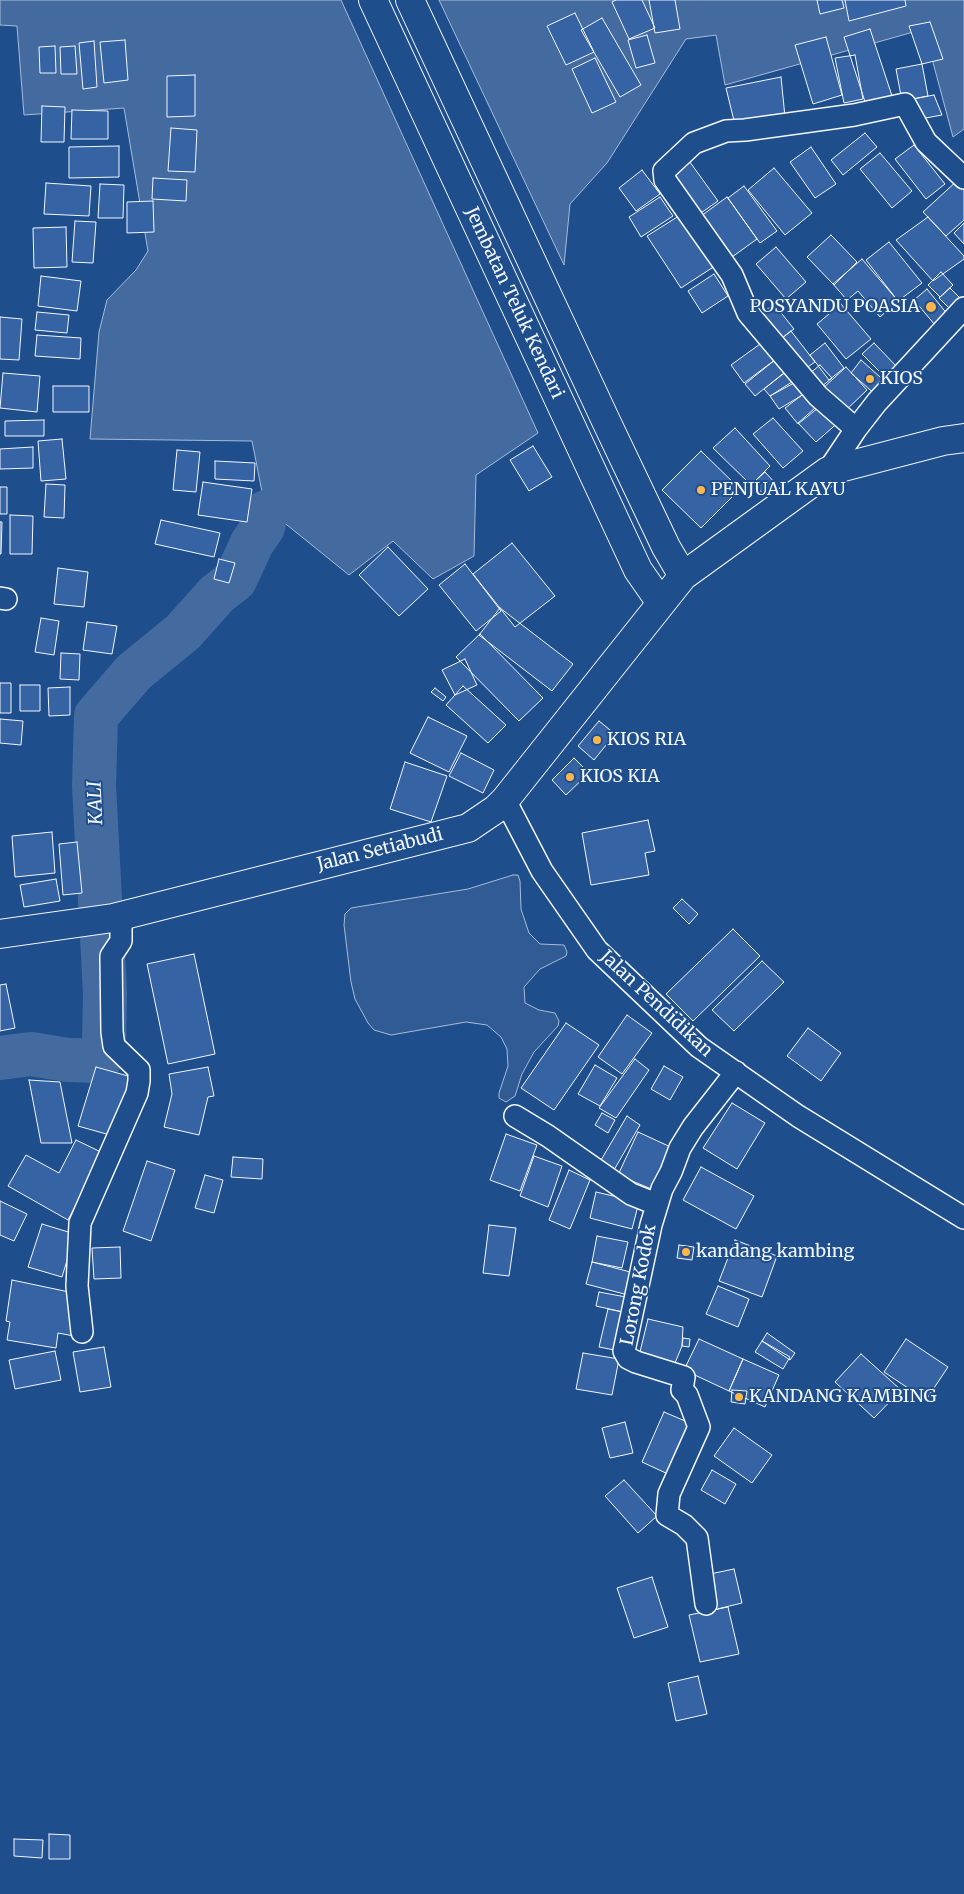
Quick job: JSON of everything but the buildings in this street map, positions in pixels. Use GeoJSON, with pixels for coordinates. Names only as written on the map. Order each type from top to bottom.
{"type":"FeatureCollection","features":[{"type":"Feature","properties":{"kind":"highway","name":"Jembatan Teluk Kendari"},"geometry":{"type":"LineString","coordinates":[[374,0],[638,570],[661,602]]}},
{"type":"Feature","properties":{"kind":"highway","name":"Jembatan Teluk Kendari"},"geometry":{"type":"LineString","coordinates":[[410,0],[606,421],[666,547],[683,576]]}},
{"type":"Feature","properties":{"kind":"highway"},"geometry":{"type":"LineString","coordinates":[[828,471],[943,441],[964,438]]}},
{"type":"Feature","properties":{"kind":"highway","name":"Jalan Setiabudi"},"geometry":{"type":"LineString","coordinates":[[0,934],[109,918],[399,845],[436,838],[468,828],[506,800],[683,576],[828,471]]}},
{"type":"Feature","properties":{"kind":"street"},"geometry":{"type":"LineString","coordinates":[[856,429],[818,396],[748,313],[732,275],[665,180],[664,171],[694,143],[726,131],[854,116],[905,104],[926,142],[964,178]]}},
{"type":"Feature","properties":{"kind":"street"},"geometry":{"type":"LineString","coordinates":[[828,471],[856,429],[964,308]]}},
{"type":"Feature","properties":{"kind":"street","name":"Jalan Pendidikan"},"geometry":{"type":"LineString","coordinates":[[506,800],[542,871],[597,950],[699,1047],[798,1116],[964,1218]]}},
{"type":"Feature","properties":{"kind":"street"},"geometry":{"type":"LineString","coordinates":[[82,1332],[77,1286],[80,1223],[137,1093],[140,1081],[139,1070],[114,1046],[112,1032],[111,956],[121,941],[109,918]]}},
{"type":"Feature","properties":{"kind":"street","name":"Lorong Kodok"},"geometry":{"type":"LineString","coordinates":[[706,1604],[697,1538],[684,1524],[667,1515],[669,1494],[699,1427],[687,1395],[682,1390],[684,1377],[636,1362],[628,1358],[624,1351],[656,1204],[684,1141],[712,1100],[736,1072]]}},
{"type":"Feature","properties":{"kind":"street"},"geometry":{"type":"LineString","coordinates":[[516,1116],[631,1194],[656,1204]]}},
{"type":"Feature","properties":{"kind":"shaded area"},"geometry":{"type":"Polygon","coordinates":[[[0,0],[341,0],[538,433],[476,475],[474,556],[433,579],[393,541],[349,575],[287,525],[266,512],[252,441],[90,439],[99,332],[107,300],[136,270],[148,251],[124,108],[24,115],[17,26],[0,25],[0,0]]]}},
{"type":"Feature","properties":{"kind":"shaded area"},"geometry":{"type":"Polygon","coordinates":[[[439,0],[964,0],[964,129],[953,137],[924,29],[725,85],[716,35],[686,39],[607,163],[570,204],[564,265],[439,0]]]}},
{"type":"Feature","properties":{"kind":"shaded area"},"geometry":{"type":"Polygon","coordinates":[[[518,875],[520,881],[521,909],[529,933],[540,944],[564,945],[567,952],[566,956],[540,969],[524,987],[525,1003],[539,1010],[555,1013],[559,1021],[558,1026],[534,1052],[522,1074],[515,1096],[506,1102],[499,1098],[499,1093],[508,1066],[507,1049],[501,1037],[487,1025],[466,1022],[391,1035],[374,1030],[355,999],[344,925],[345,914],[351,908],[468,889],[518,875]]]}},
{"type":"Feature","properties":{"kind":"waterway","name":"KALI"},"geometry":{"type":"LineString","coordinates":[[0,1058],[31,1054],[68,1060],[99,1061],[104,1046],[105,993],[94,786],[96,716],[134,672],[183,632],[217,594],[235,580],[252,543],[263,527],[266,512]]}},
{"type":"Feature","properties":{"kind":"place","name":"POSYANDU POASIA"},"geometry":{"type":"Point","coordinates":[931,307]}},
{"type":"Feature","properties":{"kind":"place","name":"KIOS"},"geometry":{"type":"Point","coordinates":[870,379]}},
{"type":"Feature","properties":{"kind":"place","name":"PENJUAL KAYU"},"geometry":{"type":"Point","coordinates":[701,490]}},
{"type":"Feature","properties":{"kind":"place","name":"KIOS RIA"},"geometry":{"type":"Point","coordinates":[597,740]}},
{"type":"Feature","properties":{"kind":"place","name":"KIOS KIA"},"geometry":{"type":"Point","coordinates":[570,777]}},
{"type":"Feature","properties":{"kind":"place","name":"kandang kambing"},"geometry":{"type":"Point","coordinates":[686,1252]}},
{"type":"Feature","properties":{"kind":"place","name":"KANDANG KAMBING"},"geometry":{"type":"Point","coordinates":[739,1397]}}]}
